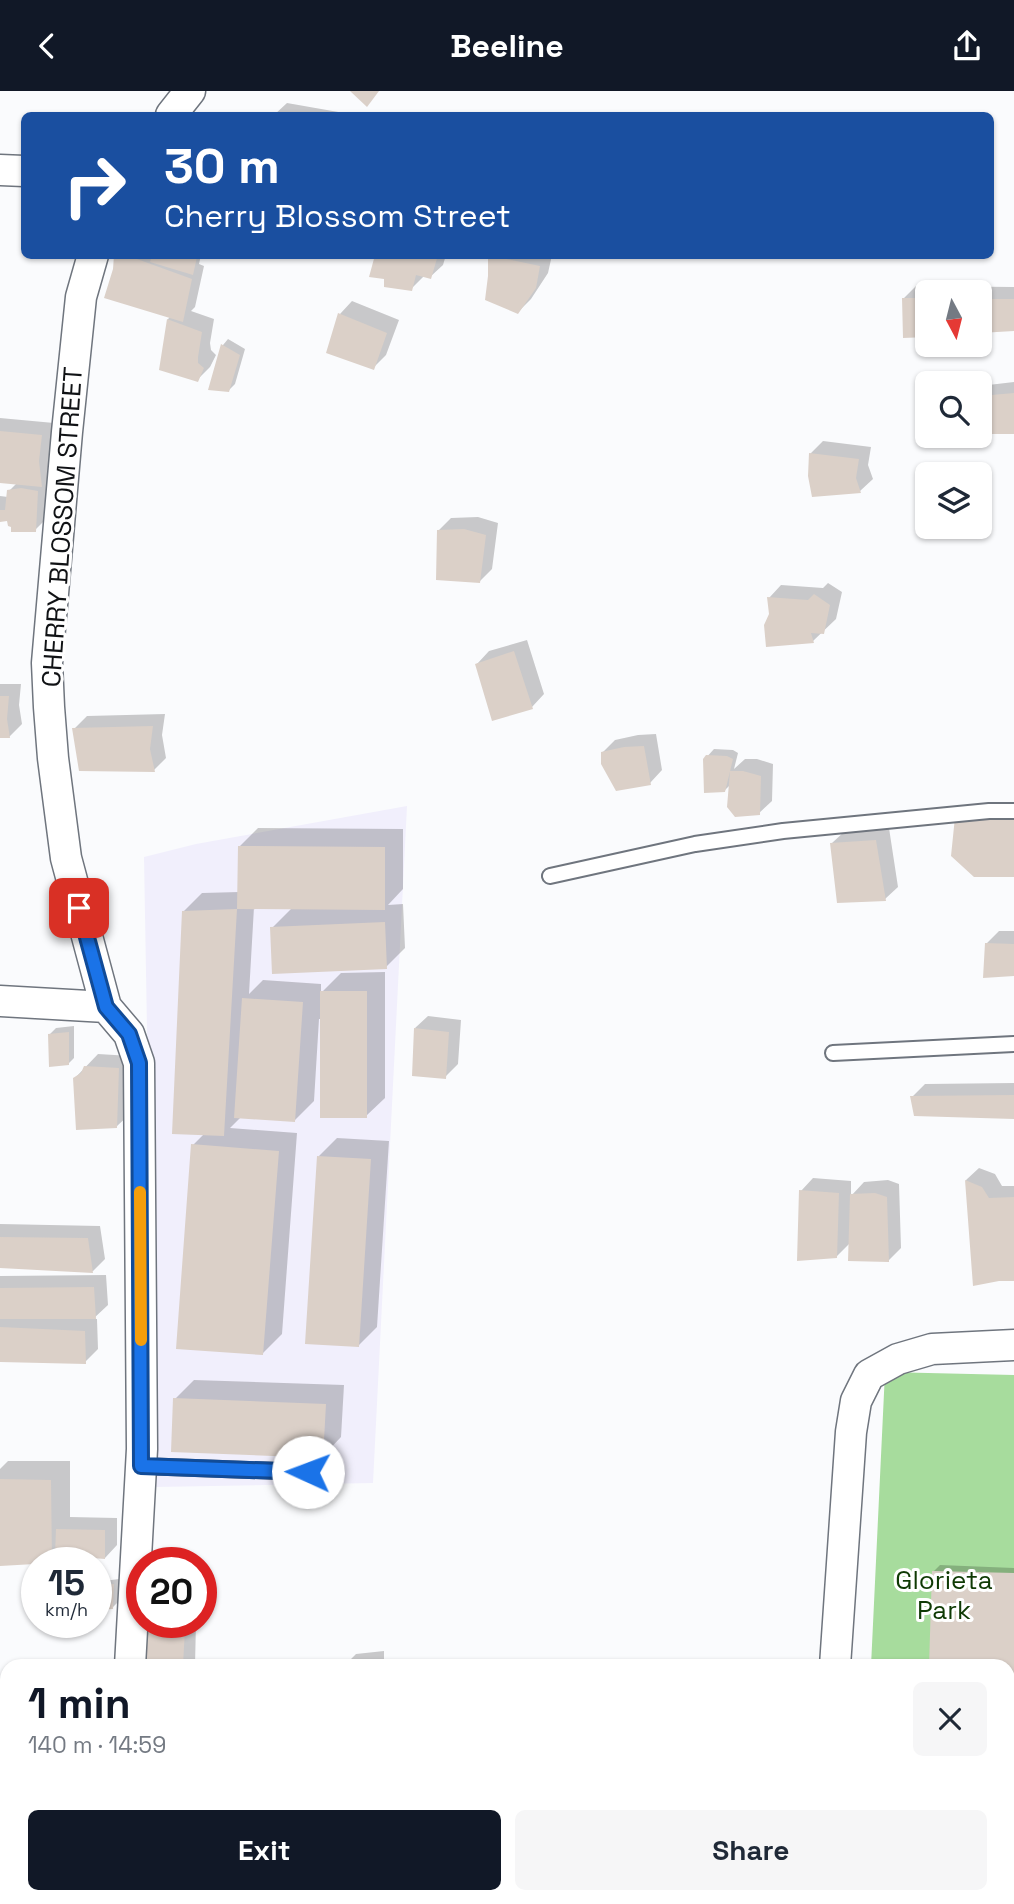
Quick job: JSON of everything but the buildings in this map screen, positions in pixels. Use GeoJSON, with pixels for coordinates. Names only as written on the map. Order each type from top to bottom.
{"type":"FeatureCollection","features":[{"type":"Feature","properties":{"kind":"street"},"geometry":{"type":"LineString","coordinates":[[173,112],[190,91]]}},
{"type":"Feature","properties":{"kind":"street"},"geometry":{"type":"LineString","coordinates":[[0,170],[21,171]]}},
{"type":"Feature","properties":{"kind":"street","name":"CHERRY BLOSSOM STREET"},"geometry":{"type":"LineString","coordinates":[[92,259],[81,297],[47,663],[52,758],[66,858],[106,1007],[129,1034],[139,1063],[141,1466],[130,1659]]}},
{"type":"Feature","properties":{"kind":"street"},"geometry":{"type":"LineString","coordinates":[[0,1001],[106,1007]]}},
{"type":"Feature","properties":{"kind":"street"},"geometry":{"type":"LineString","coordinates":[[835,1659],[851,1432],[856,1401],[869,1375],[898,1359],[932,1349],[1014,1345]]}},
{"type":"Feature","properties":{"kind":"lane"},"geometry":{"type":"LineString","coordinates":[[550,876],[695,844],[783,831],[989,811],[1014,811]]}},
{"type":"Feature","properties":{"kind":"lane"},"geometry":{"type":"LineString","coordinates":[[833,1053],[1014,1044]]}},
{"type":"Feature","properties":{"kind":"lane"},"geometry":{"type":"LineString","coordinates":[[141,1466],[308,1472]]}},
{"type":"Feature","properties":{"kind":"shaded area"},"geometry":{"type":"Polygon","coordinates":[[[407,806],[373,1483],[155,1487],[144,857],[196,844],[407,806]]]}},
{"type":"Feature","properties":{"kind":"green space","name":"Glorieta Park"},"geometry":{"type":"Polygon","coordinates":[[[885,1372],[1014,1375],[1014,1659],[871,1659],[885,1372]]]}},
{"type":"Feature","properties":{"kind":"slow traffic"},"geometry":{"type":"LineString","coordinates":[[140,1192],[141,1340]]}},
{"type":"Feature","properties":{"kind":"route"},"geometry":{"type":"LineString","coordinates":[[79,908],[106,1007],[129,1034],[139,1063],[141,1466],[308,1472]]}}]}
